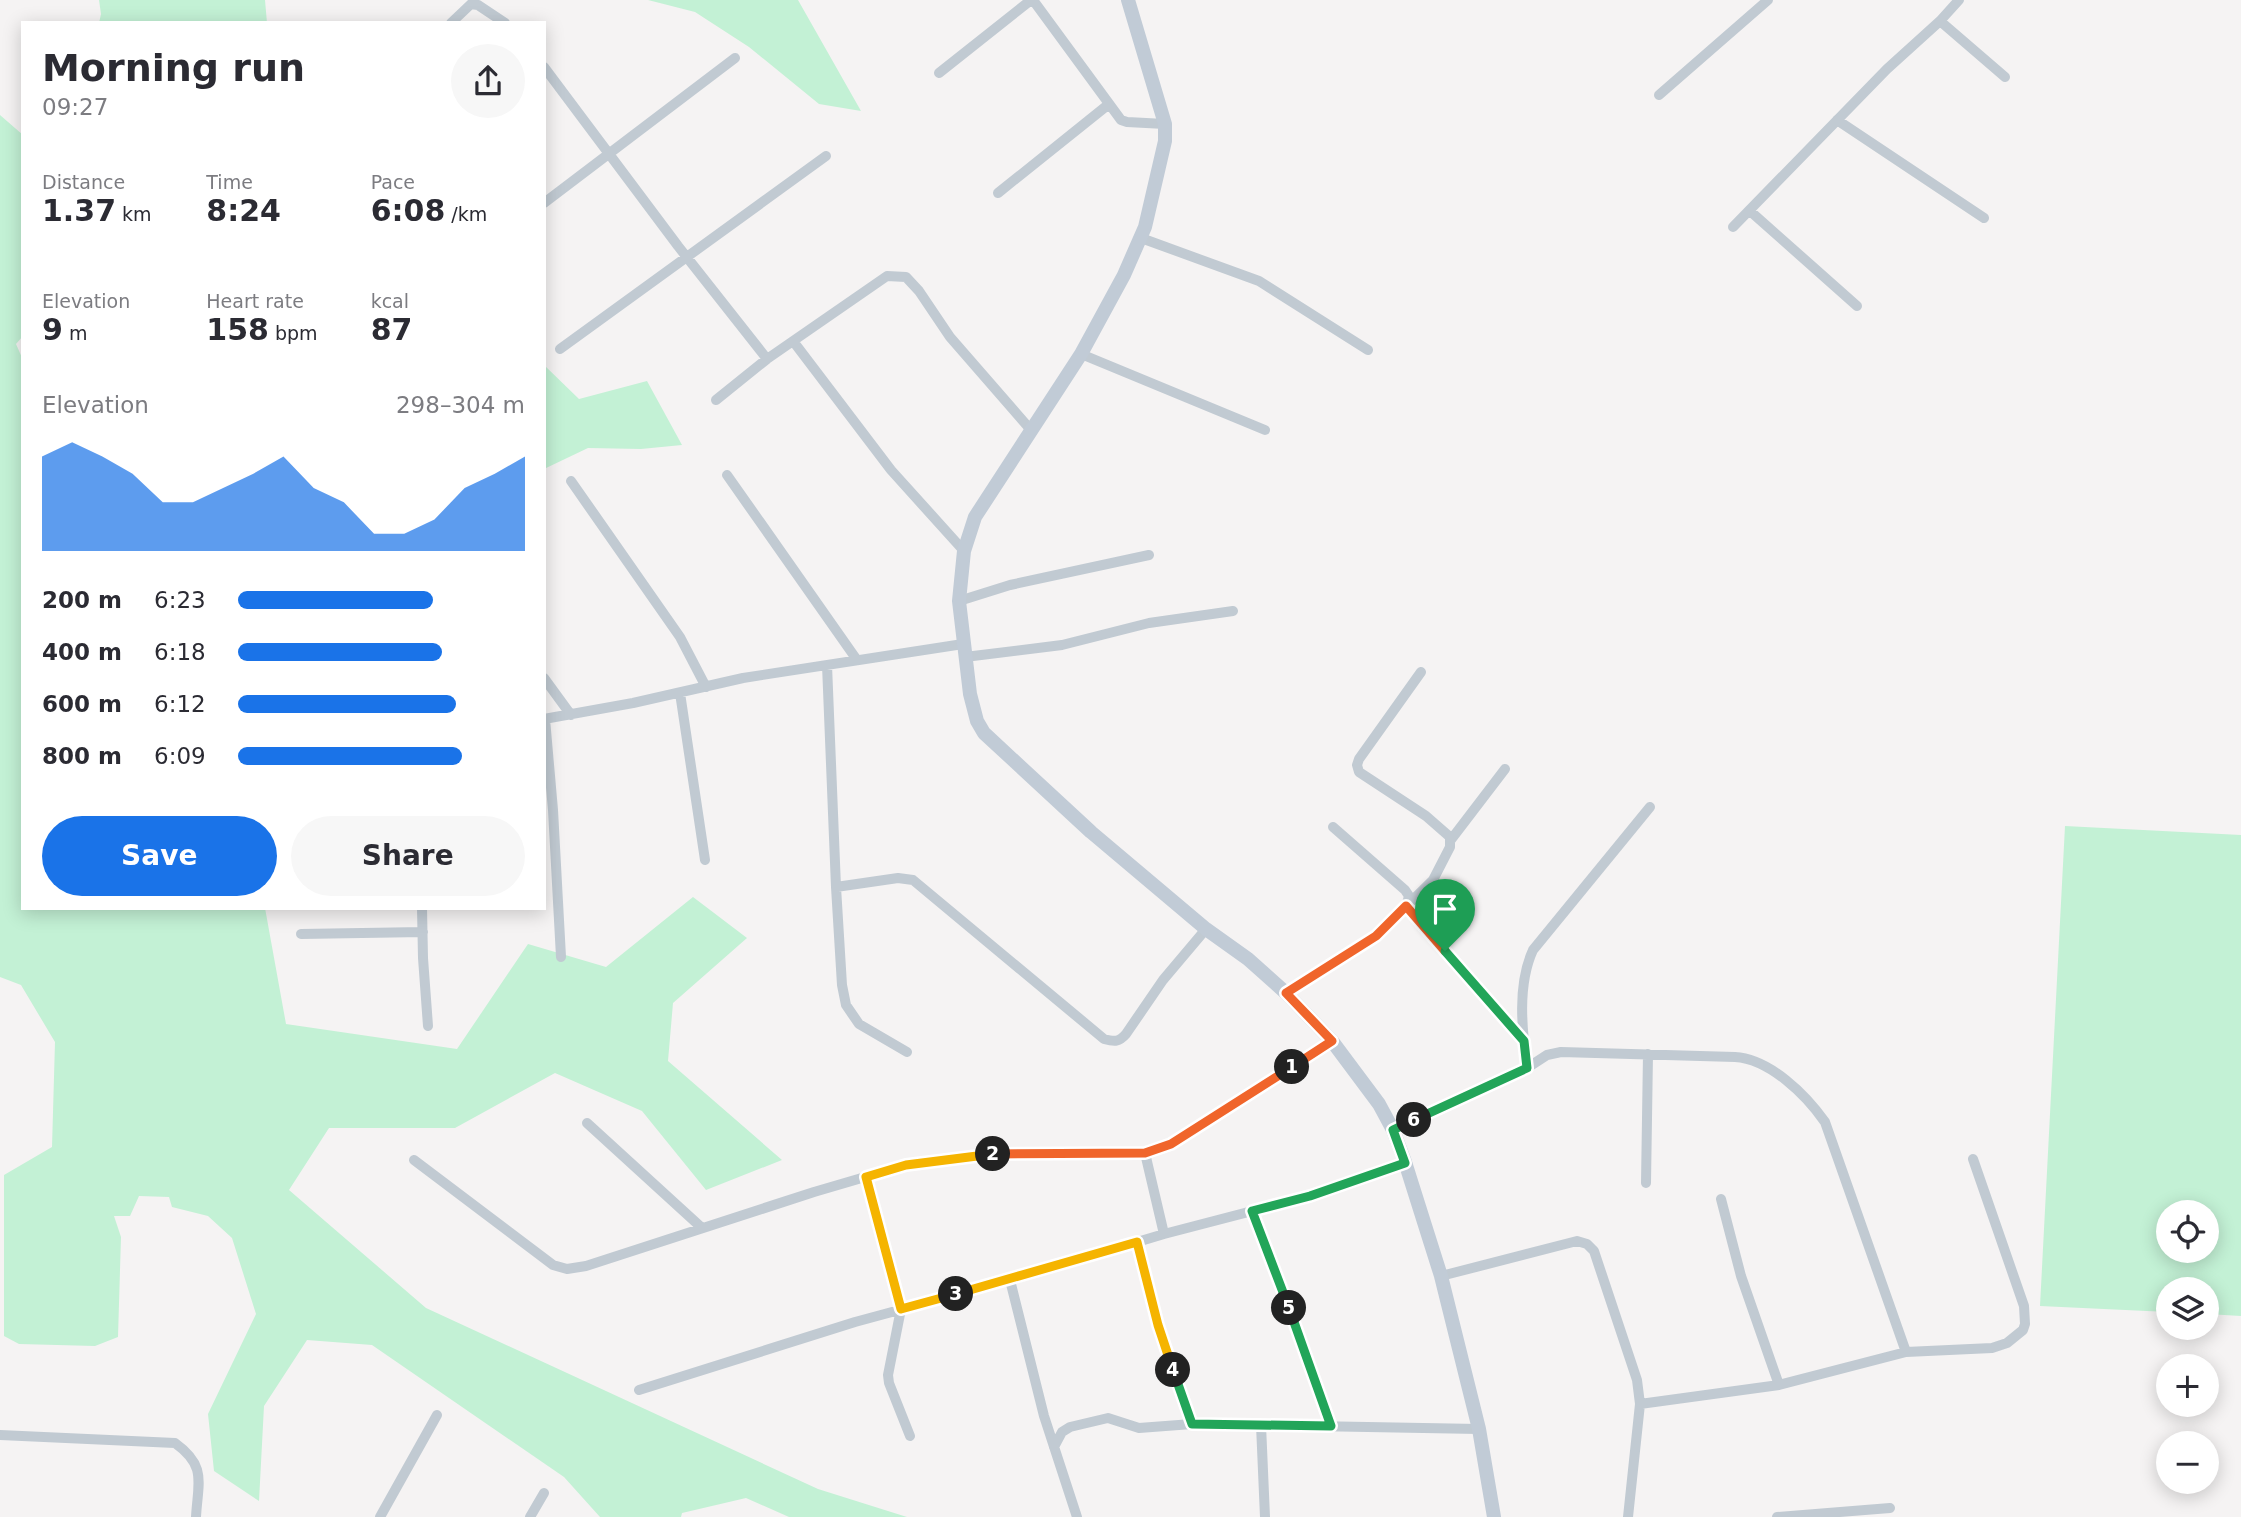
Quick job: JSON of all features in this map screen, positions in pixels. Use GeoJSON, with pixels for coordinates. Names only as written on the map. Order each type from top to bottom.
{"type":"FeatureCollection","features":[{"type":"Feature","properties":{"kind":"street"},"geometry":{"type":"LineString","coordinates":[[939,73],[1032,0],[1121,120],[1165,124]]}},
{"type":"Feature","properties":{"kind":"street"},"geometry":{"type":"LineString","coordinates":[[1128,0],[1165,124],[1165,141],[1141,238],[1124,275],[1081,355],[1030,429],[975,517],[964,551],[959,601],[970,694],[977,721],[984,733],[1091,832],[1286,993],[1332,1041],[1379,1104],[1393,1130],[1405,1163],[1441,1276],[1479,1429],[1494,1517]]}},
{"type":"Feature","properties":{"kind":"street"},"geometry":{"type":"LineString","coordinates":[[1659,95],[1768,0]]}},
{"type":"Feature","properties":{"kind":"street"},"geometry":{"type":"LineString","coordinates":[[1733,227],[1887,69],[1959,0]]}},
{"type":"Feature","properties":{"kind":"street"},"geometry":{"type":"LineString","coordinates":[[453,21],[471,4],[478,5],[502,21]]}},
{"type":"Feature","properties":{"kind":"street"},"geometry":{"type":"LineString","coordinates":[[1940,21],[2005,78]]}},
{"type":"Feature","properties":{"kind":"street"},"geometry":{"type":"LineString","coordinates":[[546,201],[735,58]]}},
{"type":"Feature","properties":{"kind":"street"},"geometry":{"type":"LineString","coordinates":[[546,69],[766,359]]}},
{"type":"Feature","properties":{"kind":"street"},"geometry":{"type":"LineString","coordinates":[[998,193],[1109,104]]}},
{"type":"Feature","properties":{"kind":"street"},"geometry":{"type":"LineString","coordinates":[[1837,120],[1984,218]]}},
{"type":"Feature","properties":{"kind":"street"},"geometry":{"type":"LineString","coordinates":[[560,349],[826,156]]}},
{"type":"Feature","properties":{"kind":"street"},"geometry":{"type":"LineString","coordinates":[[1750,211],[1857,306]]}},
{"type":"Feature","properties":{"kind":"street"},"geometry":{"type":"LineString","coordinates":[[1141,238],[1259,281],[1368,351]]}},
{"type":"Feature","properties":{"kind":"street"},"geometry":{"type":"LineString","coordinates":[[716,400],[766,359],[887,276],[906,277],[919,291],[950,337],[1030,429]]}},
{"type":"Feature","properties":{"kind":"street"},"geometry":{"type":"LineString","coordinates":[[793,341],[891,470],[964,551]]}},
{"type":"Feature","properties":{"kind":"street"},"geometry":{"type":"LineString","coordinates":[[1081,355],[1265,430]]}},
{"type":"Feature","properties":{"kind":"street"},"geometry":{"type":"LineString","coordinates":[[727,475],[857,660]]}},
{"type":"Feature","properties":{"kind":"street"},"geometry":{"type":"LineString","coordinates":[[572,481],[680,637],[706,687]]}},
{"type":"Feature","properties":{"kind":"street"},"geometry":{"type":"LineString","coordinates":[[959,601],[1010,585],[1149,555]]}},
{"type":"Feature","properties":{"kind":"street"},"geometry":{"type":"LineString","coordinates":[[546,719],[743,678],[857,660],[964,650],[1062,645],[1149,623],[1233,611]]}},
{"type":"Feature","properties":{"kind":"street"},"geometry":{"type":"LineString","coordinates":[[827,665],[836,887],[842,985],[846,1005],[859,1024],[907,1052]]}},
{"type":"Feature","properties":{"kind":"street"},"geometry":{"type":"LineString","coordinates":[[1286,993],[1376,936],[1433,880],[1450,847],[1450,837],[1426,816],[1359,772],[1357,765],[1421,672]]}},
{"type":"Feature","properties":{"kind":"street"},"geometry":{"type":"LineString","coordinates":[[546,681],[571,715]]}},
{"type":"Feature","properties":{"kind":"street"},"geometry":{"type":"LineString","coordinates":[[680,693],[705,860]]}},
{"type":"Feature","properties":{"kind":"street"},"geometry":{"type":"LineString","coordinates":[[546,739],[553,810],[561,957]]}},
{"type":"Feature","properties":{"kind":"street"},"geometry":{"type":"LineString","coordinates":[[1450,841],[1505,769]]}},
{"type":"Feature","properties":{"kind":"street"},"geometry":{"type":"LineString","coordinates":[[1527,1068],[1523,984],[1526,964],[1532,950],[1650,807]]}},
{"type":"Feature","properties":{"kind":"street"},"geometry":{"type":"LineString","coordinates":[[1333,827],[1405,890],[1409,896],[1406,906]]}},
{"type":"Feature","properties":{"kind":"street"},"geometry":{"type":"LineString","coordinates":[[836,887],[898,878],[913,880],[1104,1039],[1115,1042],[1126,1034],[1163,979],[1206,929]]}},
{"type":"Feature","properties":{"kind":"street"},"geometry":{"type":"LineString","coordinates":[[1406,906],[1524,1041]]}},
{"type":"Feature","properties":{"kind":"street"},"geometry":{"type":"LineString","coordinates":[[422,910],[428,1026]]}},
{"type":"Feature","properties":{"kind":"street"},"geometry":{"type":"LineString","coordinates":[[301,934],[422,933]]}},
{"type":"Feature","properties":{"kind":"street"},"geometry":{"type":"LineString","coordinates":[[414,1160],[553,1265],[567,1269],[586,1266],[906,1165],[998,1153],[1145,1153],[1171,1144],[1332,1041]]}},
{"type":"Feature","properties":{"kind":"street"},"geometry":{"type":"LineString","coordinates":[[1393,1130],[1527,1068],[1547,1055],[1561,1052],[1749,1058],[1773,1071],[1812,1104],[1825,1122],[1906,1352]]}},
{"type":"Feature","properties":{"kind":"street"},"geometry":{"type":"LineString","coordinates":[[1646,1183],[1648,1054]]}},
{"type":"Feature","properties":{"kind":"street"},"geometry":{"type":"LineString","coordinates":[[587,1123],[702,1228]]}},
{"type":"Feature","properties":{"kind":"street"},"geometry":{"type":"LineString","coordinates":[[1145,1153],[1164,1234]]}},
{"type":"Feature","properties":{"kind":"street"},"geometry":{"type":"LineString","coordinates":[[1640,1404],[1779,1385],[1906,1352],[1992,1348],[2017,1336],[2025,1324],[2024,1306],[1973,1158]]}},
{"type":"Feature","properties":{"kind":"street"},"geometry":{"type":"LineString","coordinates":[[639,1390],[901,1309],[1164,1234],[1310,1196],[1405,1163]]}},
{"type":"Feature","properties":{"kind":"street"},"geometry":{"type":"LineString","coordinates":[[866,1177],[901,1309],[888,1375],[910,1436]]}},
{"type":"Feature","properties":{"kind":"street"},"geometry":{"type":"LineString","coordinates":[[1721,1199],[1741,1276],[1779,1385]]}},
{"type":"Feature","properties":{"kind":"street"},"geometry":{"type":"LineString","coordinates":[[1252,1211],[1303,1343],[1331,1426]]}},
{"type":"Feature","properties":{"kind":"street"},"geometry":{"type":"LineString","coordinates":[[1441,1276],[1577,1241],[1587,1244],[1594,1251],[1637,1380],[1640,1404],[1628,1517]]}},
{"type":"Feature","properties":{"kind":"street"},"geometry":{"type":"LineString","coordinates":[[1137,1242],[1158,1325],[1192,1424]]}},
{"type":"Feature","properties":{"kind":"street"},"geometry":{"type":"LineString","coordinates":[[1010,1280],[1044,1416],[1077,1517]]}},
{"type":"Feature","properties":{"kind":"street"},"geometry":{"type":"LineString","coordinates":[[380,1517],[436,1415]]}},
{"type":"Feature","properties":{"kind":"street"},"geometry":{"type":"LineString","coordinates":[[1054,1447],[1062,1432],[1070,1427],[1101,1419],[1114,1419],[1139,1428],[1192,1424],[1479,1429]]}},
{"type":"Feature","properties":{"kind":"street"},"geometry":{"type":"LineString","coordinates":[[1261,1425],[1265,1517]]}},
{"type":"Feature","properties":{"kind":"street"},"geometry":{"type":"LineString","coordinates":[[0,1435],[175,1443],[190,1454],[199,1470],[196,1517]]}},
{"type":"Feature","properties":{"kind":"street"},"geometry":{"type":"LineString","coordinates":[[530,1517],[544,1493]]}},
{"type":"Feature","properties":{"kind":"street"},"geometry":{"type":"LineString","coordinates":[[1777,1517],[1890,1508]]}},
{"type":"Feature","properties":{"kind":"green space"},"geometry":{"type":"Polygon","coordinates":[[[99,0],[265,0],[267,21],[99,21],[99,0]]]}},
{"type":"Feature","properties":{"kind":"green space"},"geometry":{"type":"Polygon","coordinates":[[[648,0],[798,0],[861,111],[819,104],[749,47],[695,12],[648,0]]]}},
{"type":"Feature","properties":{"kind":"green space"},"geometry":{"type":"Polygon","coordinates":[[[0,115],[21,133],[21,338],[16,344],[21,355],[21,910],[265,910],[286,1024],[457,1049],[528,944],[606,967],[693,897],[747,938],[673,1003],[668,1061],[782,1160],[706,1190],[642,1111],[555,1073],[455,1128],[329,1128],[289,1190],[426,1308],[818,1489],[907,1517],[789,1517],[746,1498],[682,1513],[681,1517],[600,1517],[564,1477],[372,1345],[307,1340],[264,1406],[259,1501],[214,1471],[208,1414],[256,1314],[232,1238],[208,1216],[172,1207],[169,1197],[139,1196],[130,1216],[114,1216],[121,1237],[118,1337],[95,1346],[19,1344],[4,1336],[4,1175],[52,1147],[55,1042],[21,985],[0,977],[0,115]]]}},
{"type":"Feature","properties":{"kind":"green space"},"geometry":{"type":"Polygon","coordinates":[[[546,367],[579,399],[647,381],[682,445],[641,449],[588,448],[546,468],[546,367]]]}},
{"type":"Feature","properties":{"kind":"green space"},"geometry":{"type":"Polygon","coordinates":[[[2065,826],[2241,835],[2241,1316],[2219,1315],[2219,1277],[2156,1277],[2156,1311],[2040,1306],[2065,826]]]}},
{"type":"Feature","properties":{"kind":"route"},"geometry":{"type":"LineString","coordinates":[[1406,906],[1445,951],[1524,1041],[1527,1068],[1393,1130],[1405,1163],[1310,1196],[1252,1211],[1303,1343],[1331,1426],[1192,1424],[1158,1325],[1137,1242],[901,1309],[866,1177],[906,1165],[998,1153],[1145,1153],[1171,1144],[1332,1041],[1286,993],[1376,936],[1406,906]]}}]}
